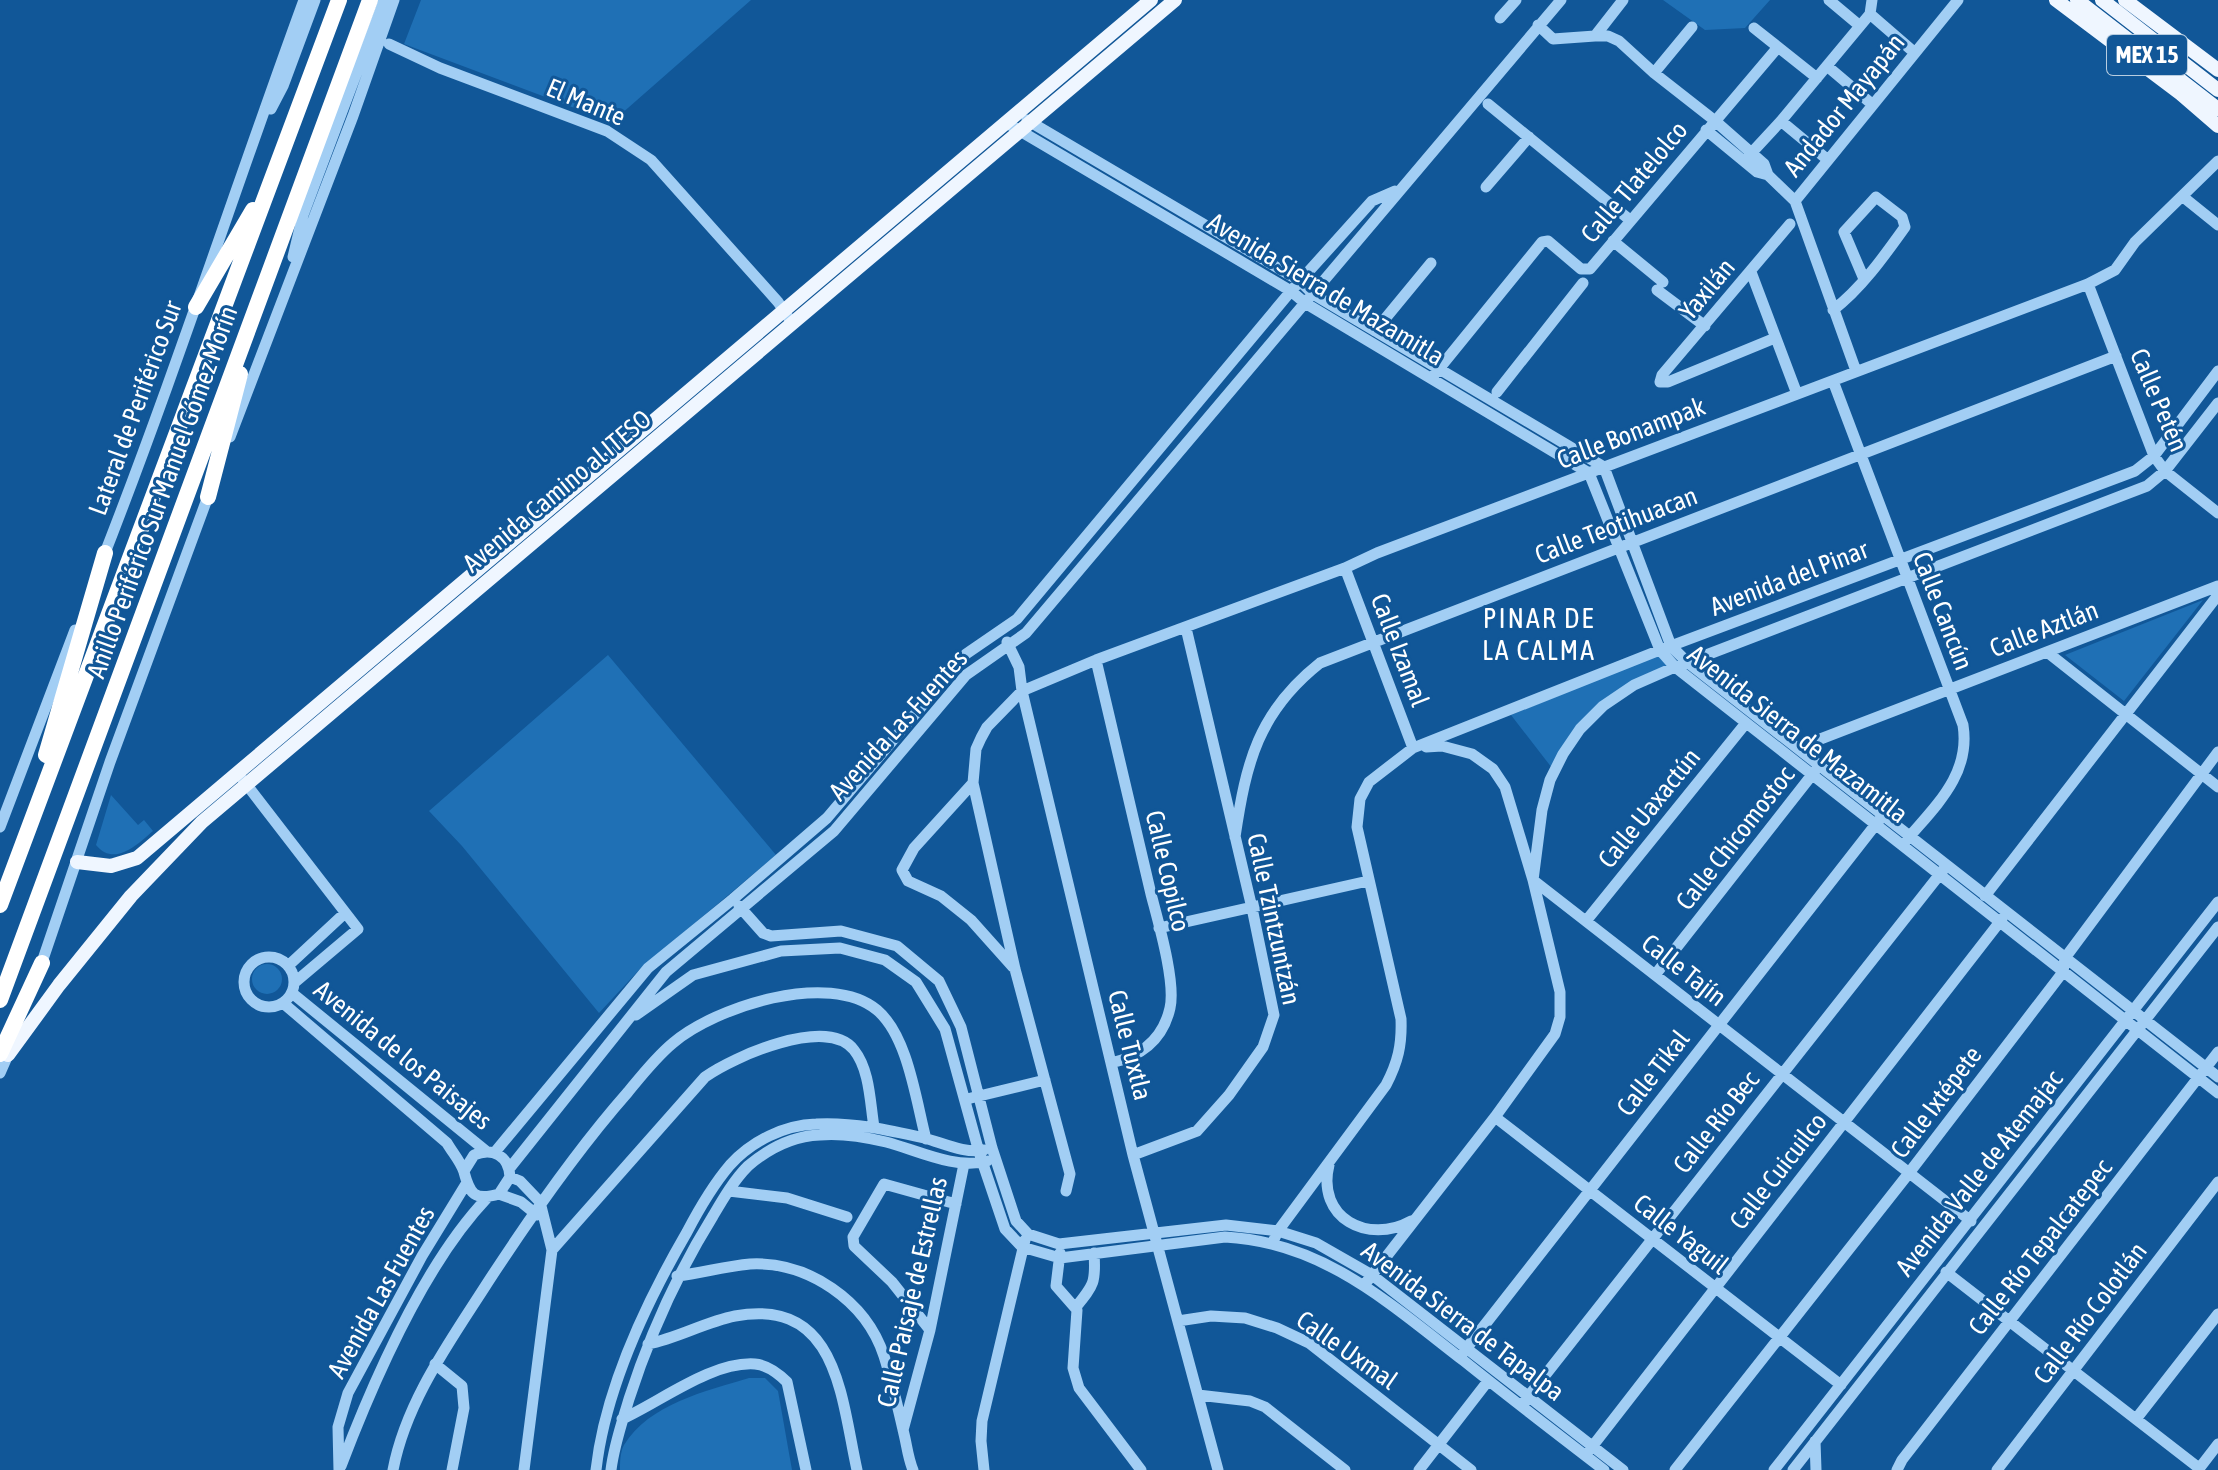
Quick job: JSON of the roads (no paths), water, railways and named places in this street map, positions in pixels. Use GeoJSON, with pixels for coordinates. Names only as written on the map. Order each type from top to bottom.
{"type":"FeatureCollection","features":[{"type":"Feature","properties":{"kind":"highway","name":"Anillo Periférico Sur Manuel Gómez Morín"},"geometry":{"type":"LineString","coordinates":[[0,905],[339,0]]}},
{"type":"Feature","properties":{"kind":"highway","name":"Anillo Periférico Sur Manuel Gómez Morín"},"geometry":{"type":"LineString","coordinates":[[0,1000],[370,0]]}},
{"type":"Feature","properties":{"kind":"highway"},"geometry":{"type":"LineString","coordinates":[[196,307],[274,174]]}},
{"type":"Feature","properties":{"kind":"highway"},"geometry":{"type":"LineString","coordinates":[[208,497],[270,265]]}},
{"type":"Feature","properties":{"kind":"highway"},"geometry":{"type":"LineString","coordinates":[[10,879],[105,553]]}},
{"type":"Feature","properties":{"kind":"highway"},"geometry":{"type":"LineString","coordinates":[[4,1054],[42,963]]}},
{"type":"Feature","properties":{"kind":"main road","name":"Avenida Camino al ITESO"},"geometry":{"type":"LineString","coordinates":[[788,317],[1010,118],[1151,0]]}},
{"type":"Feature","properties":{"kind":"main road","name":"Avenida Camino al ITESO"},"geometry":{"type":"LineString","coordinates":[[77,862],[111,866],[137,858],[242,779],[788,317],[1026,126],[1175,0]]}},
{"type":"Feature","properties":{"kind":"main road"},"geometry":{"type":"LineString","coordinates":[[2056,0],[2218,126]]}},
{"type":"Feature","properties":{"kind":"main road","name":"MEX 15"},"geometry":{"type":"LineString","coordinates":[[2077,0],[2218,109]]}},
{"type":"Feature","properties":{"kind":"main road","name":"MEX 15"},"geometry":{"type":"LineString","coordinates":[[2102,0],[2218,90]]}},
{"type":"Feature","properties":{"kind":"main road"},"geometry":{"type":"LineString","coordinates":[[2125,0],[2218,70]]}},
{"type":"Feature","properties":{"kind":"main road"},"geometry":{"type":"LineString","coordinates":[[2132,43],[2142,65]]}},
{"type":"Feature","properties":{"kind":"main road","name":"Avenida Camino al ITESO"},"geometry":{"type":"LineString","coordinates":[[4,1054],[131,896],[242,779]]}},
{"type":"Feature","properties":{"kind":"street","name":"Lateral de Periférico Sur"},"geometry":{"type":"LineString","coordinates":[[0,827],[196,307],[304,0]]}},
{"type":"Feature","properties":{"kind":"street"},"geometry":{"type":"LineString","coordinates":[[250,149],[283,86],[315,0]]}},
{"type":"Feature","properties":{"kind":"street"},"geometry":{"type":"LineString","coordinates":[[280,308],[303,215],[384,0]]}},
{"type":"Feature","properties":{"kind":"street"},"geometry":{"type":"LineString","coordinates":[[42,963],[110,762],[394,0]]}},
{"type":"Feature","properties":{"kind":"street"},"geometry":{"type":"LineString","coordinates":[[1500,18],[1516,0]]}},
{"type":"Feature","properties":{"kind":"street"},"geometry":{"type":"LineString","coordinates":[[1545,0],[1559,2]]}},
{"type":"Feature","properties":{"kind":"street"},"geometry":{"type":"LineString","coordinates":[[1595,36],[1623,0]]}},
{"type":"Feature","properties":{"kind":"street"},"geometry":{"type":"LineString","coordinates":[[1829,0],[1860,26]]}},
{"type":"Feature","properties":{"kind":"street"},"geometry":{"type":"LineString","coordinates":[[1748,156],[1870,14],[1872,0]]}},
{"type":"Feature","properties":{"kind":"street","name":"Andador Mayapán"},"geometry":{"type":"LineString","coordinates":[[1795,201],[1958,0]]}},
{"type":"Feature","properties":{"kind":"street","name":"Avenida Las Fuentes"},"geometry":{"type":"LineString","coordinates":[[510,1173],[666,972],[834,831],[966,675],[1026,633],[1559,2]]}},
{"type":"Feature","properties":{"kind":"street"},"geometry":{"type":"LineString","coordinates":[[1870,14],[1915,53]]}},
{"type":"Feature","properties":{"kind":"street"},"geometry":{"type":"LineString","coordinates":[[1538,25],[1553,39],[1608,36],[1619,41],[1714,120],[1748,156]]}},
{"type":"Feature","properties":{"kind":"street"},"geometry":{"type":"LineString","coordinates":[[1654,73],[1692,27]]}},
{"type":"Feature","properties":{"kind":"street"},"geometry":{"type":"LineString","coordinates":[[1754,28],[1817,78]]}},
{"type":"Feature","properties":{"kind":"street","name":"El Mante"},"geometry":{"type":"LineString","coordinates":[[389,44],[440,68],[607,131],[651,160],[788,317]]}},
{"type":"Feature","properties":{"kind":"street","name":"Calle Tlatelolco"},"geometry":{"type":"LineString","coordinates":[[1497,392],[1630,220],[1778,47]]}},
{"type":"Feature","properties":{"kind":"street"},"geometry":{"type":"LineString","coordinates":[[1827,66],[1873,105]]}},
{"type":"Feature","properties":{"kind":"street"},"geometry":{"type":"LineString","coordinates":[[1488,104],[1630,220]]}},
{"type":"Feature","properties":{"kind":"street","name":"Avenida Sierra de Mazamitla"},"geometry":{"type":"LineString","coordinates":[[1010,118],[1300,281],[1309,298],[1589,473],[1619,548],[1675,667],[1746,723],[1816,770],[2003,917],[2063,972],[2129,1016],[2202,1073],[2218,1093]]}},
{"type":"Feature","properties":{"kind":"street"},"geometry":{"type":"LineString","coordinates":[[1781,121],[1828,160]]}},
{"type":"Feature","properties":{"kind":"street","name":"Avenida Sierra de Mazamitla"},"geometry":{"type":"LineString","coordinates":[[1026,126],[1291,291],[1375,331],[1435,374],[1604,467],[1666,648],[1797,748],[1816,770]]}},
{"type":"Feature","properties":{"kind":"street"},"geometry":{"type":"LineString","coordinates":[[1706,130],[1764,164],[1768,175],[1795,201],[1856,371]]}},
{"type":"Feature","properties":{"kind":"street"},"geometry":{"type":"LineString","coordinates":[[1486,187],[1529,137]]}},
{"type":"Feature","properties":{"kind":"street","name":"Calle Bonampak"},"geometry":{"type":"LineString","coordinates":[[1022,691],[1096,660],[2088,284],[2115,270],[2135,242],[2218,161]]}},
{"type":"Feature","properties":{"kind":"street","name":"Avenida Las Fuentes"},"geometry":{"type":"LineString","coordinates":[[490,1151],[648,968],[827,818],[966,654],[1017,619],[1291,291],[1372,201],[1400,189]]}},
{"type":"Feature","properties":{"kind":"street"},"geometry":{"type":"LineString","coordinates":[[2182,196],[2218,225]]}},
{"type":"Feature","properties":{"kind":"street"},"geometry":{"type":"LineString","coordinates":[[1833,310],[1864,279],[1906,223],[1876,197],[1844,232],[1864,279]]}},
{"type":"Feature","properties":{"kind":"street","name":"Yaxilán"},"geometry":{"type":"LineString","coordinates":[[1775,338],[1668,382],[1660,382],[1662,375],[1790,224]]}},
{"type":"Feature","properties":{"kind":"street"},"geometry":{"type":"LineString","coordinates":[[1435,374],[1542,242],[1548,241],[1585,277]]}},
{"type":"Feature","properties":{"kind":"street"},"geometry":{"type":"LineString","coordinates":[[1613,241],[1705,326]]}},
{"type":"Feature","properties":{"kind":"street"},"geometry":{"type":"LineString","coordinates":[[1375,331],[1431,263]]}},
{"type":"Feature","properties":{"kind":"street"},"geometry":{"type":"LineString","coordinates":[[1751,272],[1797,394]]}},
{"type":"Feature","properties":{"kind":"street","name":"Calle Petén"},"geometry":{"type":"LineString","coordinates":[[2088,284],[2154,456],[2165,471],[2218,513]]}},
{"type":"Feature","properties":{"kind":"street","name":"Calle Teotihuacan"},"geometry":{"type":"LineString","coordinates":[[1235,837],[1250,759],[1282,697],[1320,663],[2116,356]]}},
{"type":"Feature","properties":{"kind":"street","name":"Avenida del Pinar"},"geometry":{"type":"LineString","coordinates":[[1272,1244],[1278,1231],[1386,1085],[1397,1064],[1402,1042],[1401,1019],[1357,827],[1360,799],[1375,775],[1413,748],[1666,648],[2135,471],[2154,456],[2218,371]]}},
{"type":"Feature","properties":{"kind":"street","name":"Calle Cancún"},"geometry":{"type":"LineString","coordinates":[[1833,381],[1963,725],[1962,764],[1955,779],[1906,841]]}},
{"type":"Feature","properties":{"kind":"street","name":"Avenida del Pinar"},"geometry":{"type":"LineString","coordinates":[[1368,1280],[1495,1117],[1555,1034],[1560,1017],[1560,992],[1533,880],[1550,780],[1571,741],[1591,717],[1616,696],[1687,662],[2147,486],[2165,471],[2218,403]]}},
{"type":"Feature","properties":{"kind":"street","name":"Calle Izamal"},"geometry":{"type":"LineString","coordinates":[[1345,568],[1413,748]]}},
{"type":"Feature","properties":{"kind":"street","name":"Calle Aztlán"},"geometry":{"type":"LineString","coordinates":[[1797,748],[2218,586]]}},
{"type":"Feature","properties":{"kind":"street"},"geometry":{"type":"LineString","coordinates":[[1985,896],[2218,595]]}},
{"type":"Feature","properties":{"kind":"street","name":"Calle Tzintzuntzán"},"geometry":{"type":"LineString","coordinates":[[1133,1155],[1197,1131],[1229,1095],[1263,1047],[1274,1015],[1186,628]]}},
{"type":"Feature","properties":{"kind":"street","name":"Calle Tuxtla"},"geometry":{"type":"LineString","coordinates":[[1001,632],[1019,667],[1022,691],[1133,1155],[1218,1470]]}},
{"type":"Feature","properties":{"kind":"street"},"geometry":{"type":"LineString","coordinates":[[2047,652],[2218,787]]}},
{"type":"Feature","properties":{"kind":"street","name":"Calle Copilco"},"geometry":{"type":"LineString","coordinates":[[1096,660],[1172,993],[1160,1033],[1146,1049],[1111,1063]]}},
{"type":"Feature","properties":{"kind":"street"},"geometry":{"type":"LineString","coordinates":[[1022,691],[987,727],[981,738],[976,749],[973,783],[1015,969],[1070,1174],[1066,1191]]}},
{"type":"Feature","properties":{"kind":"street","name":"Calle Uaxactún"},"geometry":{"type":"LineString","coordinates":[[1586,921],[1746,723]]}},
{"type":"Feature","properties":{"kind":"street"},"geometry":{"type":"LineString","coordinates":[[1413,748],[1442,746],[1463,751],[1481,759],[1493,769],[1505,787],[1533,880]]}},
{"type":"Feature","properties":{"kind":"street","name":"Calle Ixtépete"},"geometry":{"type":"LineString","coordinates":[[1675,1470],[2063,972],[2065,958],[2218,752]]}},
{"type":"Feature","properties":{"kind":"street","name":"Calle Chicomostoc"},"geometry":{"type":"LineString","coordinates":[[1655,975],[1816,770]]}},
{"type":"Feature","properties":{"kind":"street"},"geometry":{"type":"LineString","coordinates":[[242,779],[358,929],[293,988],[283,1003],[268,1007],[254,1002],[245,989],[244,981],[251,965],[257,959],[275,957],[289,965]]}},
{"type":"Feature","properties":{"kind":"street"},"geometry":{"type":"LineString","coordinates":[[973,783],[914,848],[902,870],[908,881],[941,896],[971,920],[1015,969]]}},
{"type":"Feature","properties":{"kind":"street","name":"Calle Tikal"},"geometry":{"type":"LineString","coordinates":[[1463,1353],[1879,820]]}},
{"type":"Feature","properties":{"kind":"street","name":"Avenida Sierra de Mazamitla"},"geometry":{"type":"LineString","coordinates":[[1943,870],[1985,896],[2003,917],[2065,958],[2129,1016]]}},
{"type":"Feature","properties":{"kind":"street","name":"Calle Río Bec"},"geometry":{"type":"LineString","coordinates":[[1525,1401],[1943,870]]}},
{"type":"Feature","properties":{"kind":"street","name":"Calle Tajín"},"geometry":{"type":"LineString","coordinates":[[1533,880],[1971,1221]]}},
{"type":"Feature","properties":{"kind":"street"},"geometry":{"type":"LineString","coordinates":[[1159,928],[1368,881]]}},
{"type":"Feature","properties":{"kind":"street"},"geometry":{"type":"LineString","coordinates":[[733,899],[763,933],[771,936],[841,931],[897,946],[939,981],[961,1027],[994,1154],[1016,1221],[1028,1234],[1022,1247],[982,1421],[984,1470]]}},
{"type":"Feature","properties":{"kind":"street","name":"Avenida Valle de Atemajac"},"geometry":{"type":"LineString","coordinates":[[1774,1470],[2218,902]]}},
{"type":"Feature","properties":{"kind":"street"},"geometry":{"type":"LineString","coordinates":[[289,965],[345,913]]}},
{"type":"Feature","properties":{"kind":"street","name":"Calle Cuicuilco"},"geometry":{"type":"LineString","coordinates":[[1589,1451],[2003,917]]}},
{"type":"Feature","properties":{"kind":"street","name":"Avenida Valle de Atemajac"},"geometry":{"type":"LineString","coordinates":[[1793,1470],[2218,927]]}},
{"type":"Feature","properties":{"kind":"street"},"geometry":{"type":"LineString","coordinates":[[622,1025],[693,975],[781,951],[840,948],[885,960],[916,982],[945,1029],[980,1157],[1005,1229],[1022,1247]]}},
{"type":"Feature","properties":{"kind":"street"},"geometry":{"type":"LineString","coordinates":[[289,965],[293,988]]}},
{"type":"Feature","properties":{"kind":"street","name":"Avenida de los Paisajes"},"geometry":{"type":"LineString","coordinates":[[293,988],[490,1151]]}},
{"type":"Feature","properties":{"kind":"street"},"geometry":{"type":"LineString","coordinates":[[393,1470],[397,1447],[435,1364],[536,1207],[611,1110],[675,1041],[721,1015],[751,1004],[796,994],[841,995],[863,1002],[877,1009],[887,1021],[908,1067],[926,1139]]}},
{"type":"Feature","properties":{"kind":"street","name":"Avenida de los Paisajes"},"geometry":{"type":"LineString","coordinates":[[283,1003],[447,1143],[464,1171]]}},
{"type":"Feature","properties":{"kind":"street"},"geometry":{"type":"LineString","coordinates":[[552,1250],[705,1077],[724,1063],[748,1052],[795,1039],[838,1040],[852,1046],[865,1073],[874,1127]]}},
{"type":"Feature","properties":{"kind":"street","name":"Calle Río Tepalcatepec"},"geometry":{"type":"LineString","coordinates":[[1897,1470],[2218,1052]]}},
{"type":"Feature","properties":{"kind":"street"},"geometry":{"type":"LineString","coordinates":[[0,1073],[4,1054]]}},
{"type":"Feature","properties":{"kind":"street","name":"Avenida Sierra de Mazamitla"},"geometry":{"type":"LineString","coordinates":[[2202,1073],[2218,1077]]}},
{"type":"Feature","properties":{"kind":"street"},"geometry":{"type":"LineString","coordinates":[[965,1099],[1045,1080]]}},
{"type":"Feature","properties":{"kind":"street","name":"Calle Yaguil"},"geometry":{"type":"LineString","coordinates":[[1495,1117],[1841,1385]]}},
{"type":"Feature","properties":{"kind":"street"},"geometry":{"type":"LineString","coordinates":[[596,1470],[599,1445],[629,1351],[663,1273],[693,1220],[730,1165],[747,1150],[772,1134],[795,1125],[842,1129],[874,1127],[926,1139],[980,1157]]}},
{"type":"Feature","properties":{"kind":"street"},"geometry":{"type":"LineString","coordinates":[[611,1470],[614,1445],[648,1344],[677,1276],[745,1169],[773,1148],[842,1129],[964,1164],[994,1154]]}},
{"type":"Feature","properties":{"kind":"street"},"geometry":{"type":"LineString","coordinates":[[524,1470],[552,1250],[544,1221],[536,1207],[520,1181],[510,1173],[504,1159],[490,1151],[474,1155],[464,1171],[466,1184],[471,1191],[487,1198],[499,1194],[536,1207]]}},
{"type":"Feature","properties":{"kind":"street"},"geometry":{"type":"LineString","coordinates":[[1330,1161],[1326,1178],[1332,1202],[1351,1224],[1364,1230],[1382,1230],[1400,1227],[1416,1218]]}},
{"type":"Feature","properties":{"kind":"street","name":"Calle Paisaje de Estrellas"},"geometry":{"type":"LineString","coordinates":[[903,1430],[930,1330],[964,1164]]}},
{"type":"Feature","properties":{"kind":"street"},"geometry":{"type":"LineString","coordinates":[[499,1194],[510,1173]]}},
{"type":"Feature","properties":{"kind":"street","name":"Calle Río Colotlán"},"geometry":{"type":"LineString","coordinates":[[1997,1470],[2218,1182]]}},
{"type":"Feature","properties":{"kind":"street","name":"Avenida Las Fuentes"},"geometry":{"type":"LineString","coordinates":[[339,1470],[338,1427],[348,1393],[415,1268],[466,1184]]}},
{"type":"Feature","properties":{"kind":"street"},"geometry":{"type":"LineString","coordinates":[[930,1330],[892,1282],[854,1246],[853,1237],[884,1184],[956,1204]]}},
{"type":"Feature","properties":{"kind":"street"},"geometry":{"type":"LineString","coordinates":[[729,1191],[787,1198],[847,1217]]}},
{"type":"Feature","properties":{"kind":"street","name":"Avenida Las Fuentes"},"geometry":{"type":"LineString","coordinates":[[339,1470],[400,1331],[470,1215],[487,1198]]}},
{"type":"Feature","properties":{"kind":"street","name":"Avenida Sierra de Tapalpa"},"geometry":{"type":"LineString","coordinates":[[1022,1247],[1060,1258],[1226,1225],[1278,1231],[1316,1243],[1589,1451],[1623,1470]]}},
{"type":"Feature","properties":{"kind":"street","name":"Avenida Sierra de Tapalpa"},"geometry":{"type":"LineString","coordinates":[[1028,1234],[1059,1244],[1225,1237],[1272,1244],[1310,1255],[1368,1280]]}},
{"type":"Feature","properties":{"kind":"street"},"geometry":{"type":"LineString","coordinates":[[1059,1244],[1056,1286],[1076,1307]]}},
{"type":"Feature","properties":{"kind":"street"},"geometry":{"type":"LineString","coordinates":[[1094,1253],[1095,1281],[1076,1307],[1073,1368],[1079,1388],[1141,1470]]}},
{"type":"Feature","properties":{"kind":"street"},"geometry":{"type":"LineString","coordinates":[[677,1276],[764,1264],[799,1270],[826,1283],[846,1300],[872,1331],[883,1353],[913,1470]]}},
{"type":"Feature","properties":{"kind":"street"},"geometry":{"type":"LineString","coordinates":[[1946,1272],[2199,1469],[2218,1444]]}},
{"type":"Feature","properties":{"kind":"street"},"geometry":{"type":"LineString","coordinates":[[648,1344],[747,1314],[789,1319],[806,1327],[823,1344],[834,1366],[857,1470]]}},
{"type":"Feature","properties":{"kind":"street"},"geometry":{"type":"LineString","coordinates":[[2136,1419],[2218,1314]]}},
{"type":"Feature","properties":{"kind":"street","name":"Calle Uxmal"},"geometry":{"type":"LineString","coordinates":[[1178,1321],[1227,1316],[1277,1328],[1309,1343],[1471,1470]]}},
{"type":"Feature","properties":{"kind":"street","name":"Avenida Sierra de Tapalpa"},"geometry":{"type":"LineString","coordinates":[[1463,1353],[1488,1381],[1525,1401]]}},
{"type":"Feature","properties":{"kind":"street"},"geometry":{"type":"LineString","coordinates":[[435,1364],[462,1386],[464,1408],[452,1470]]}},
{"type":"Feature","properties":{"kind":"street"},"geometry":{"type":"LineString","coordinates":[[606,1423],[623,1419],[717,1372],[739,1365],[764,1366],[777,1372],[787,1382],[806,1470]]}},
{"type":"Feature","properties":{"kind":"street"},"geometry":{"type":"LineString","coordinates":[[1419,1470],[1488,1381]]}},
{"type":"Feature","properties":{"kind":"street"},"geometry":{"type":"LineString","coordinates":[[1198,1395],[1250,1401],[1265,1407],[1345,1470]]}},
{"type":"Feature","properties":{"kind":"street"},"geometry":{"type":"LineString","coordinates":[[1815,1441],[1816,1470]]}},
{"type":"Feature","properties":{"kind":"street","name":"Avenida Sierra de Tapalpa"},"geometry":{"type":"LineString","coordinates":[[1589,1451],[1604,1470]]}},
{"type":"Feature","properties":{"kind":"district","name":"PINAR DE LA CALMA"},"geometry":{"type":"Point","coordinates":[1539,634]}}]}
